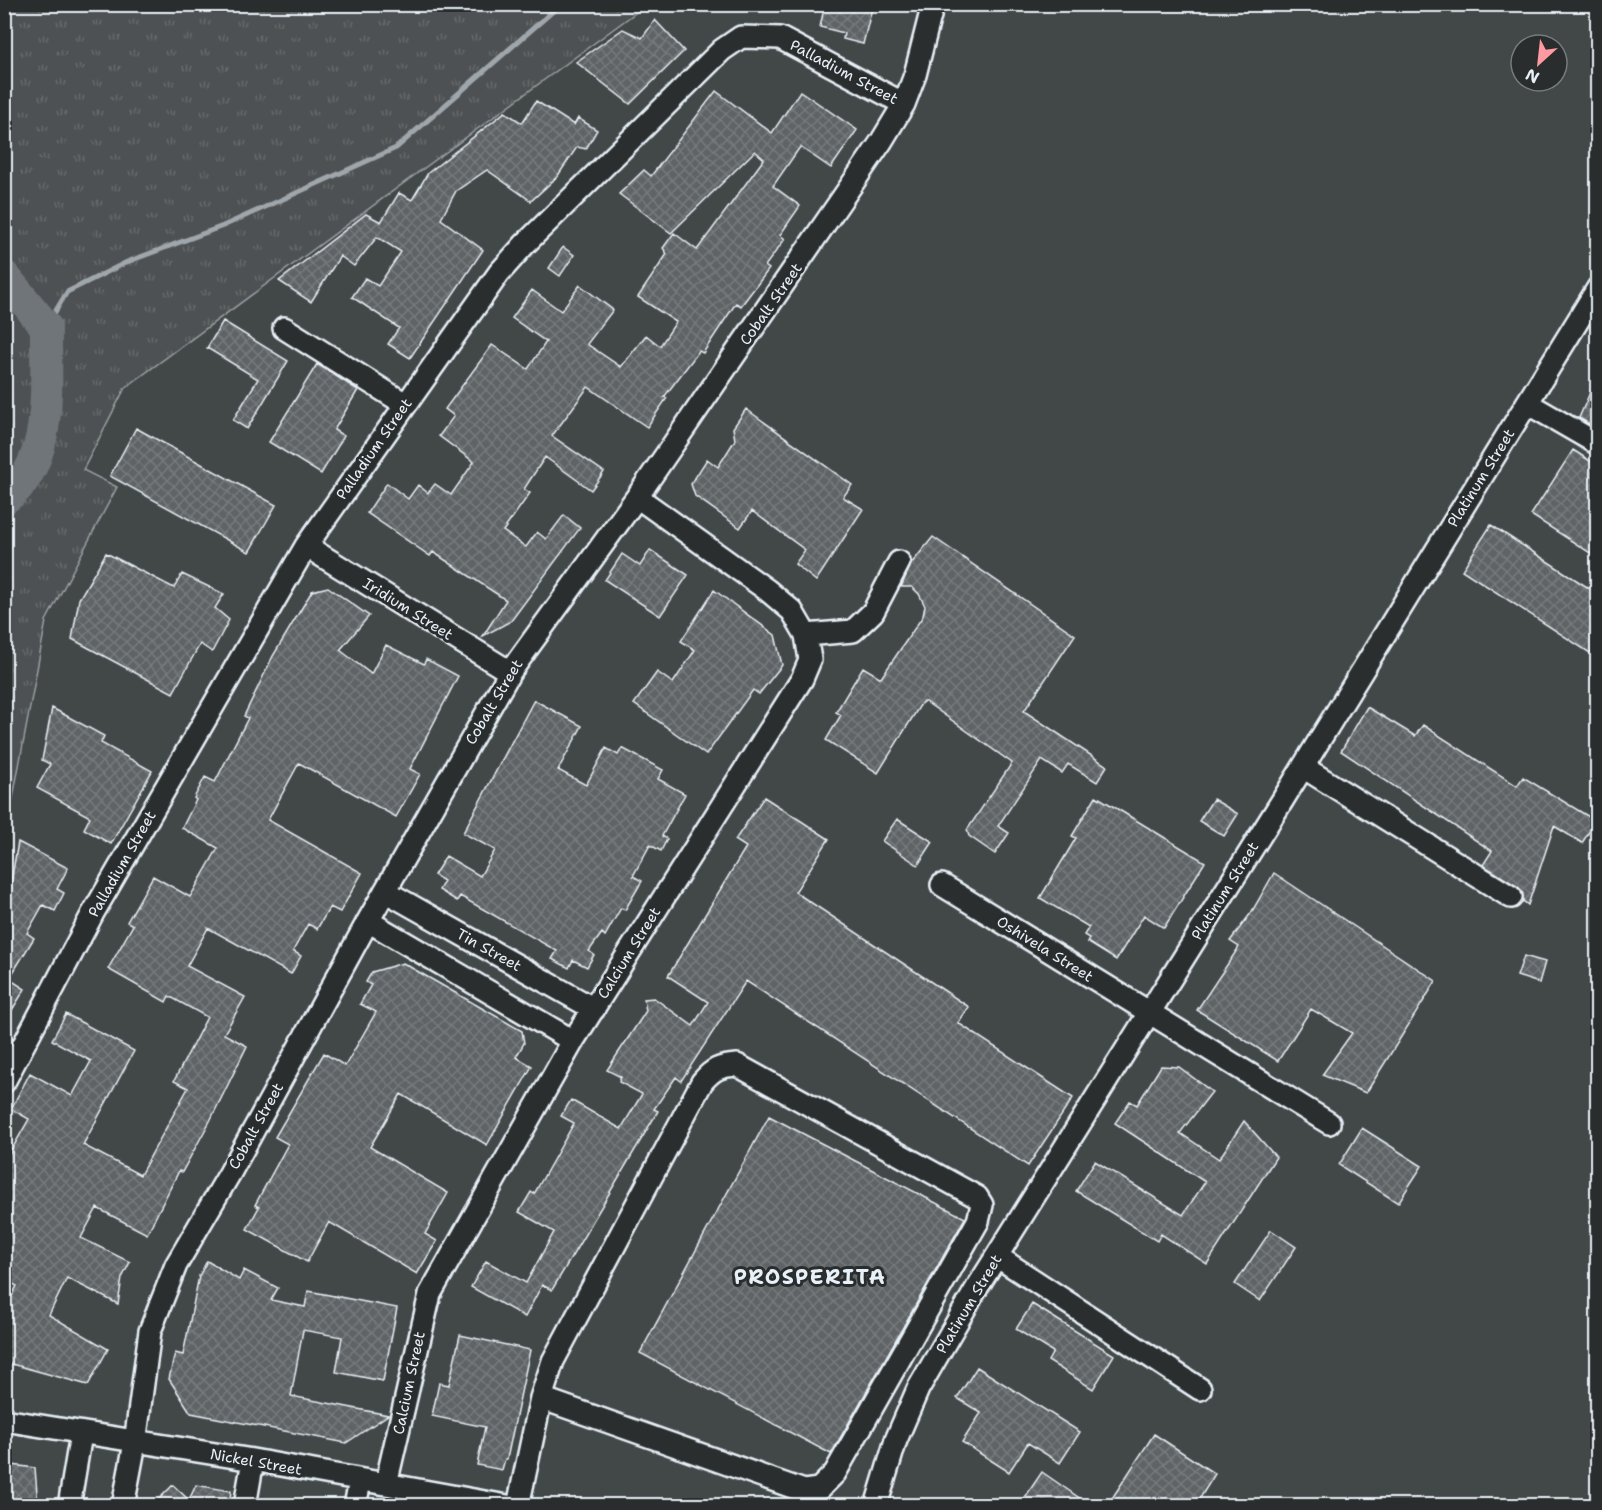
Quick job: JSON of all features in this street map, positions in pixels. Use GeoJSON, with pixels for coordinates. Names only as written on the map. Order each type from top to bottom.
{"type":"FeatureCollection","features":[{"type":"Feature","properties":{"kind":"street","name":"Cobalt Street"},"geometry":{"type":"LineString","coordinates":[[123,1506],[135,1443],[150,1331],[176,1265],[230,1173],[368,921],[510,672],[637,497],[853,185],[904,104],[933,4]]}},
{"type":"Feature","properties":{"kind":"street","name":"Palladium Street"},"geometry":{"type":"LineString","coordinates":[[4,1082],[93,914],[306,546],[498,273],[518,251],[722,50],[741,37],[780,38],[904,104]]}},
{"type":"Feature","properties":{"kind":"street","name":"Platinum Street"},"geometry":{"type":"LineString","coordinates":[[876,1506],[896,1440],[918,1389],[1598,288]]}},
{"type":"Feature","properties":{"kind":"street"},"geometry":{"type":"LineString","coordinates":[[284,328],[405,404]]}},
{"type":"Feature","properties":{"kind":"street"},"geometry":{"type":"LineString","coordinates":[[1527,403],[1598,444]]}},
{"type":"Feature","properties":{"kind":"street","name":"Calcium Street"},"geometry":{"type":"LineString","coordinates":[[386,1485],[430,1294],[573,1041],[802,679],[810,660],[806,635],[792,611],[767,590],[637,497]]}},
{"type":"Feature","properties":{"kind":"street","name":"Iridium Street"},"geometry":{"type":"LineString","coordinates":[[306,546],[510,672]]}},
{"type":"Feature","properties":{"kind":"street"},"geometry":{"type":"LineString","coordinates":[[806,635],[853,631],[873,612],[899,562]]}},
{"type":"Feature","properties":{"kind":"street"},"geometry":{"type":"LineString","coordinates":[[1303,767],[1511,897]]}},
{"type":"Feature","properties":{"kind":"street","name":"Oshivela Street"},"geometry":{"type":"LineString","coordinates":[[942,885],[1329,1123]]}},
{"type":"Feature","properties":{"kind":"street","name":"Tin Street"},"geometry":{"type":"LineString","coordinates":[[385,891],[594,1009]]}},
{"type":"Feature","properties":{"kind":"street"},"geometry":{"type":"LineString","coordinates":[[368,921],[573,1041]]}},
{"type":"Feature","properties":{"kind":"street"},"geometry":{"type":"LineString","coordinates":[[518,1506],[541,1398],[553,1361],[702,1082],[711,1071],[722,1066],[737,1065],[977,1197],[982,1205],[978,1221],[835,1473],[819,1489],[804,1491],[541,1398]]}},
{"type":"Feature","properties":{"kind":"street"},"geometry":{"type":"LineString","coordinates":[[998,1257],[1200,1389]]}},
{"type":"Feature","properties":{"kind":"street","name":"Nickel Street"},"geometry":{"type":"LineString","coordinates":[[4,1420],[135,1443],[253,1460],[507,1506]]}},
{"type":"Feature","properties":{"kind":"street"},"geometry":{"type":"LineString","coordinates":[[69,1506],[81,1434]]}},
{"type":"Feature","properties":{"kind":"street"},"geometry":{"type":"LineString","coordinates":[[245,1506],[253,1460]]}},
{"type":"Feature","properties":{"kind":"street"},"geometry":{"type":"LineString","coordinates":[[355,1506],[360,1480]]}},
{"type":"Feature","properties":{"kind":"shaded area"},"geometry":{"type":"Polygon","coordinates":[[[5,5],[1597,5],[1597,1505],[5,1505],[5,5]]]}},
{"type":"Feature","properties":{"kind":"green space"},"geometry":{"type":"Polygon","coordinates":[[[5,4],[646,5],[125,388],[83,470],[117,487],[46,621],[5,841],[5,4]]]}},
{"type":"Feature","properties":{"kind":"building"},"geometry":{"type":"Polygon","coordinates":[[[825,4],[873,4],[863,44],[843,39],[844,33],[820,27],[825,4]]]}},
{"type":"Feature","properties":{"kind":"building"},"geometry":{"type":"Polygon","coordinates":[[[655,20],[684,51],[630,104],[576,62],[623,29],[642,38],[655,20]]]}},
{"type":"Feature","properties":{"kind":"building"},"geometry":{"type":"Polygon","coordinates":[[[716,91],[772,133],[800,91],[857,130],[831,168],[800,147],[773,186],[800,206],[780,235],[785,239],[765,266],[769,269],[741,306],[736,303],[703,353],[699,351],[664,397],[667,398],[647,427],[588,387],[552,436],[604,472],[591,490],[545,457],[524,489],[530,493],[503,531],[526,547],[537,532],[546,539],[564,515],[580,528],[511,621],[483,636],[506,600],[433,552],[430,556],[367,513],[387,483],[408,499],[418,485],[428,493],[435,484],[451,495],[474,462],[439,436],[454,416],[445,409],[492,345],[528,369],[546,342],[512,318],[532,290],[561,311],[580,285],[613,310],[587,344],[621,367],[646,335],[660,346],[676,322],[638,297],[667,254],[663,248],[674,233],[697,250],[764,159],[755,151],[671,233],[619,194],[644,170],[651,176],[716,91]]]}},
{"type":"Feature","properties":{"kind":"building"},"geometry":{"type":"Polygon","coordinates":[[[536,101],[574,125],[578,118],[597,130],[586,149],[577,147],[557,177],[531,201],[487,170],[456,191],[441,219],[483,250],[410,358],[388,344],[399,328],[352,297],[365,278],[378,286],[401,252],[377,237],[354,266],[340,256],[311,302],[279,281],[366,214],[381,222],[399,193],[412,200],[428,173],[505,112],[522,123],[536,101]]]}},
{"type":"Feature","properties":{"kind":"building"},"geometry":{"type":"Polygon","coordinates":[[[563,247],[574,255],[560,276],[549,268],[563,247]]]}},
{"type":"Feature","properties":{"kind":"building"},"geometry":{"type":"Polygon","coordinates":[[[223,321],[288,361],[247,429],[233,420],[258,379],[207,348],[223,321]]]}},
{"type":"Feature","properties":{"kind":"building"},"geometry":{"type":"Polygon","coordinates":[[[317,364],[358,390],[334,430],[344,436],[321,474],[269,442],[317,364]]]}},
{"type":"Feature","properties":{"kind":"building"},"geometry":{"type":"Polygon","coordinates":[[[1598,374],[1598,429],[1579,418],[1598,374]]]}},
{"type":"Feature","properties":{"kind":"building"},"geometry":{"type":"Polygon","coordinates":[[[746,409],[852,485],[843,497],[863,509],[816,581],[795,564],[805,550],[752,511],[740,528],[695,496],[691,484],[707,459],[718,467],[735,440],[733,428],[746,409]]]}},
{"type":"Feature","properties":{"kind":"building"},"geometry":{"type":"Polygon","coordinates":[[[136,428],[276,505],[249,552],[110,476],[136,428]]]}},
{"type":"Feature","properties":{"kind":"building"},"geometry":{"type":"Polygon","coordinates":[[[1573,450],[1598,466],[1598,558],[1531,515],[1573,450]]]}},
{"type":"Feature","properties":{"kind":"building"},"geometry":{"type":"Polygon","coordinates":[[[1491,525],[1598,594],[1598,642],[1590,653],[1462,570],[1491,525]]]}},
{"type":"Feature","properties":{"kind":"building"},"geometry":{"type":"Polygon","coordinates":[[[933,537],[1075,635],[1024,711],[1107,766],[1097,782],[1068,764],[1062,773],[1042,760],[998,826],[1009,833],[995,854],[969,836],[967,830],[1012,763],[926,702],[922,702],[878,773],[826,740],[841,715],[836,712],[863,667],[881,678],[923,616],[925,606],[919,594],[912,587],[901,587],[911,564],[933,537]]]}},
{"type":"Feature","properties":{"kind":"building"},"geometry":{"type":"Polygon","coordinates":[[[650,550],[688,575],[660,616],[605,580],[622,554],[640,566],[650,550]]]}},
{"type":"Feature","properties":{"kind":"building"},"geometry":{"type":"Polygon","coordinates":[[[106,553],[174,588],[182,574],[224,594],[215,608],[229,620],[212,652],[200,644],[173,693],[72,639],[79,599],[106,553]]]}},
{"type":"Feature","properties":{"kind":"building"},"geometry":{"type":"Polygon","coordinates":[[[328,587],[369,616],[340,650],[371,674],[386,645],[424,664],[426,659],[458,676],[410,769],[420,774],[396,817],[299,763],[268,820],[362,873],[340,912],[330,907],[317,929],[308,924],[293,951],[301,956],[291,974],[208,928],[187,966],[245,997],[224,1034],[247,1046],[210,1121],[182,1172],[179,1171],[147,1234],[97,1208],[81,1238],[130,1262],[122,1278],[118,1304],[67,1278],[49,1315],[108,1349],[88,1385],[4,1362],[4,1309],[17,1286],[4,1279],[4,1163],[29,1119],[11,1109],[30,1073],[72,1096],[91,1061],[52,1040],[66,1014],[134,1051],[83,1145],[140,1175],[188,1088],[174,1081],[207,1017],[169,996],[166,1002],[108,969],[133,925],[127,922],[153,876],[190,897],[218,848],[182,828],[196,800],[194,798],[205,777],[215,782],[248,718],[244,716],[273,656],[312,591],[328,587]]]}},
{"type":"Feature","properties":{"kind":"building"},"geometry":{"type":"Polygon","coordinates":[[[714,590],[775,635],[782,665],[759,694],[753,690],[706,755],[634,704],[657,672],[673,683],[695,650],[681,641],[714,590]]]}},
{"type":"Feature","properties":{"kind":"building"},"geometry":{"type":"Polygon","coordinates":[[[534,700],[582,726],[558,770],[586,785],[606,748],[618,755],[622,748],[663,770],[658,779],[685,794],[662,836],[667,839],[661,851],[650,845],[633,876],[642,881],[625,910],[621,908],[605,936],[602,933],[589,951],[594,955],[587,967],[573,960],[569,968],[552,959],[557,951],[460,896],[457,901],[439,890],[444,881],[434,875],[446,856],[480,876],[495,850],[463,833],[534,700]]]}},
{"type":"Feature","properties":{"kind":"building"},"geometry":{"type":"Polygon","coordinates":[[[1367,707],[1415,736],[1423,725],[1517,786],[1523,777],[1596,821],[1582,843],[1554,826],[1528,905],[1523,901],[1522,892],[1518,887],[1483,865],[1492,851],[1341,751],[1367,707]]]}},
{"type":"Feature","properties":{"kind":"building"},"geometry":{"type":"Polygon","coordinates":[[[52,708],[104,736],[101,743],[152,771],[111,844],[84,829],[90,817],[37,788],[50,764],[42,760],[52,708]]]}},
{"type":"Feature","properties":{"kind":"building"},"geometry":{"type":"Polygon","coordinates":[[[1096,796],[1205,862],[1164,928],[1144,915],[1116,960],[1087,942],[1089,938],[1084,935],[1089,927],[1040,898],[1076,838],[1072,836],[1096,796]]]}},
{"type":"Feature","properties":{"kind":"building"},"geometry":{"type":"Polygon","coordinates":[[[764,797],[829,839],[795,892],[969,1007],[958,1023],[1073,1098],[1028,1166],[746,981],[681,1081],[676,1077],[654,1109],[658,1111],[552,1290],[542,1285],[525,1317],[471,1287],[486,1261],[526,1283],[554,1232],[519,1212],[531,1192],[534,1194],[574,1123],[561,1116],[571,1100],[621,1129],[642,1094],[619,1082],[621,1077],[607,1070],[646,1011],[644,999],[654,998],[693,1026],[708,1002],[668,976],[746,847],[735,840],[764,797]]]}},
{"type":"Feature","properties":{"kind":"building"},"geometry":{"type":"Polygon","coordinates":[[[1213,799],[1238,814],[1224,836],[1199,821],[1213,799]]]}},
{"type":"Feature","properties":{"kind":"building"},"geometry":{"type":"Polygon","coordinates":[[[897,819],[933,842],[918,865],[882,841],[897,819]]]}},
{"type":"Feature","properties":{"kind":"building"},"geometry":{"type":"Polygon","coordinates":[[[18,842],[68,868],[57,889],[64,893],[55,911],[43,905],[27,933],[34,938],[9,979],[25,989],[4,1023],[4,922],[18,842]]]}},
{"type":"Feature","properties":{"kind":"building"},"geometry":{"type":"Polygon","coordinates":[[[1274,873],[1436,981],[1366,1093],[1322,1075],[1352,1033],[1311,1009],[1278,1061],[1197,1010],[1239,947],[1230,941],[1251,913],[1274,873]]]}},
{"type":"Feature","properties":{"kind":"building"},"geometry":{"type":"Polygon","coordinates":[[[1524,956],[1545,962],[1539,983],[1517,976],[1524,956]]]}},
{"type":"Feature","properties":{"kind":"building"},"geometry":{"type":"Polygon","coordinates":[[[403,963],[522,1031],[524,1043],[516,1057],[532,1066],[487,1145],[401,1094],[370,1147],[448,1193],[425,1234],[437,1241],[417,1274],[329,1222],[307,1262],[247,1229],[259,1207],[255,1205],[288,1144],[275,1137],[324,1053],[345,1066],[376,1012],[360,1004],[371,985],[366,982],[372,972],[403,963]]]}},
{"type":"Feature","properties":{"kind":"building"},"geometry":{"type":"Polygon","coordinates":[[[1161,1066],[1179,1067],[1212,1092],[1180,1133],[1219,1159],[1244,1121],[1276,1157],[1207,1264],[1161,1234],[1157,1241],[1076,1191],[1095,1161],[1183,1215],[1205,1182],[1115,1123],[1130,1101],[1137,1105],[1161,1066]]]}},
{"type":"Feature","properties":{"kind":"building"},"geometry":{"type":"Polygon","coordinates":[[[769,1116],[965,1218],[831,1454],[640,1353],[769,1116]]]}},
{"type":"Feature","properties":{"kind":"building"},"geometry":{"type":"Polygon","coordinates":[[[1362,1128],[1422,1166],[1398,1203],[1339,1165],[1362,1128]]]}},
{"type":"Feature","properties":{"kind":"building"},"geometry":{"type":"Polygon","coordinates":[[[1271,1230],[1296,1247],[1260,1301],[1235,1284],[1271,1230]]]}},
{"type":"Feature","properties":{"kind":"building"},"geometry":{"type":"Polygon","coordinates":[[[207,1261],[239,1280],[244,1270],[278,1288],[271,1300],[305,1307],[308,1291],[397,1308],[383,1381],[336,1372],[342,1337],[303,1330],[291,1396],[388,1415],[346,1443],[191,1413],[169,1379],[175,1353],[183,1355],[199,1276],[207,1261]]]}},
{"type":"Feature","properties":{"kind":"building"},"geometry":{"type":"Polygon","coordinates":[[[1032,1304],[1114,1355],[1093,1389],[1048,1361],[1053,1352],[1016,1329],[1032,1304]]]}},
{"type":"Feature","properties":{"kind":"building"},"geometry":{"type":"Polygon","coordinates":[[[460,1335],[530,1350],[507,1459],[505,1459],[502,1470],[477,1465],[485,1427],[432,1416],[439,1383],[449,1385],[460,1335]]]}},
{"type":"Feature","properties":{"kind":"building"},"geometry":{"type":"Polygon","coordinates":[[[977,1367],[1080,1432],[1060,1463],[1028,1443],[1009,1472],[962,1442],[981,1413],[957,1398],[977,1367]]]}},
{"type":"Feature","properties":{"kind":"building"},"geometry":{"type":"Polygon","coordinates":[[[1154,1434],[1215,1474],[1195,1506],[1107,1506],[1154,1434]]]}},
{"type":"Feature","properties":{"kind":"building"},"geometry":{"type":"Polygon","coordinates":[[[4,1464],[35,1468],[38,1506],[4,1506],[4,1464]]]}},
{"type":"Feature","properties":{"kind":"building"},"geometry":{"type":"Polygon","coordinates":[[[1042,1472],[1091,1506],[1019,1506],[1042,1472]]]}},
{"type":"Feature","properties":{"kind":"building"},"geometry":{"type":"Polygon","coordinates":[[[173,1485],[189,1500],[196,1485],[231,1491],[229,1506],[152,1506],[173,1485]]]}},
{"type":"Feature","properties":{"kind":"waterway"},"geometry":{"type":"LineString","coordinates":[[46,327],[67,292],[127,262],[223,226],[396,148],[561,4]]}},
{"type":"Feature","properties":{"kind":"waterway"},"geometry":{"type":"LineString","coordinates":[[4,276],[46,327],[46,396],[40,444],[21,484],[4,499]]}},
{"type":"Feature","properties":{"kind":"district","name":"PROSPERITA"},"geometry":{"type":"Point","coordinates":[810,1277]}}]}
